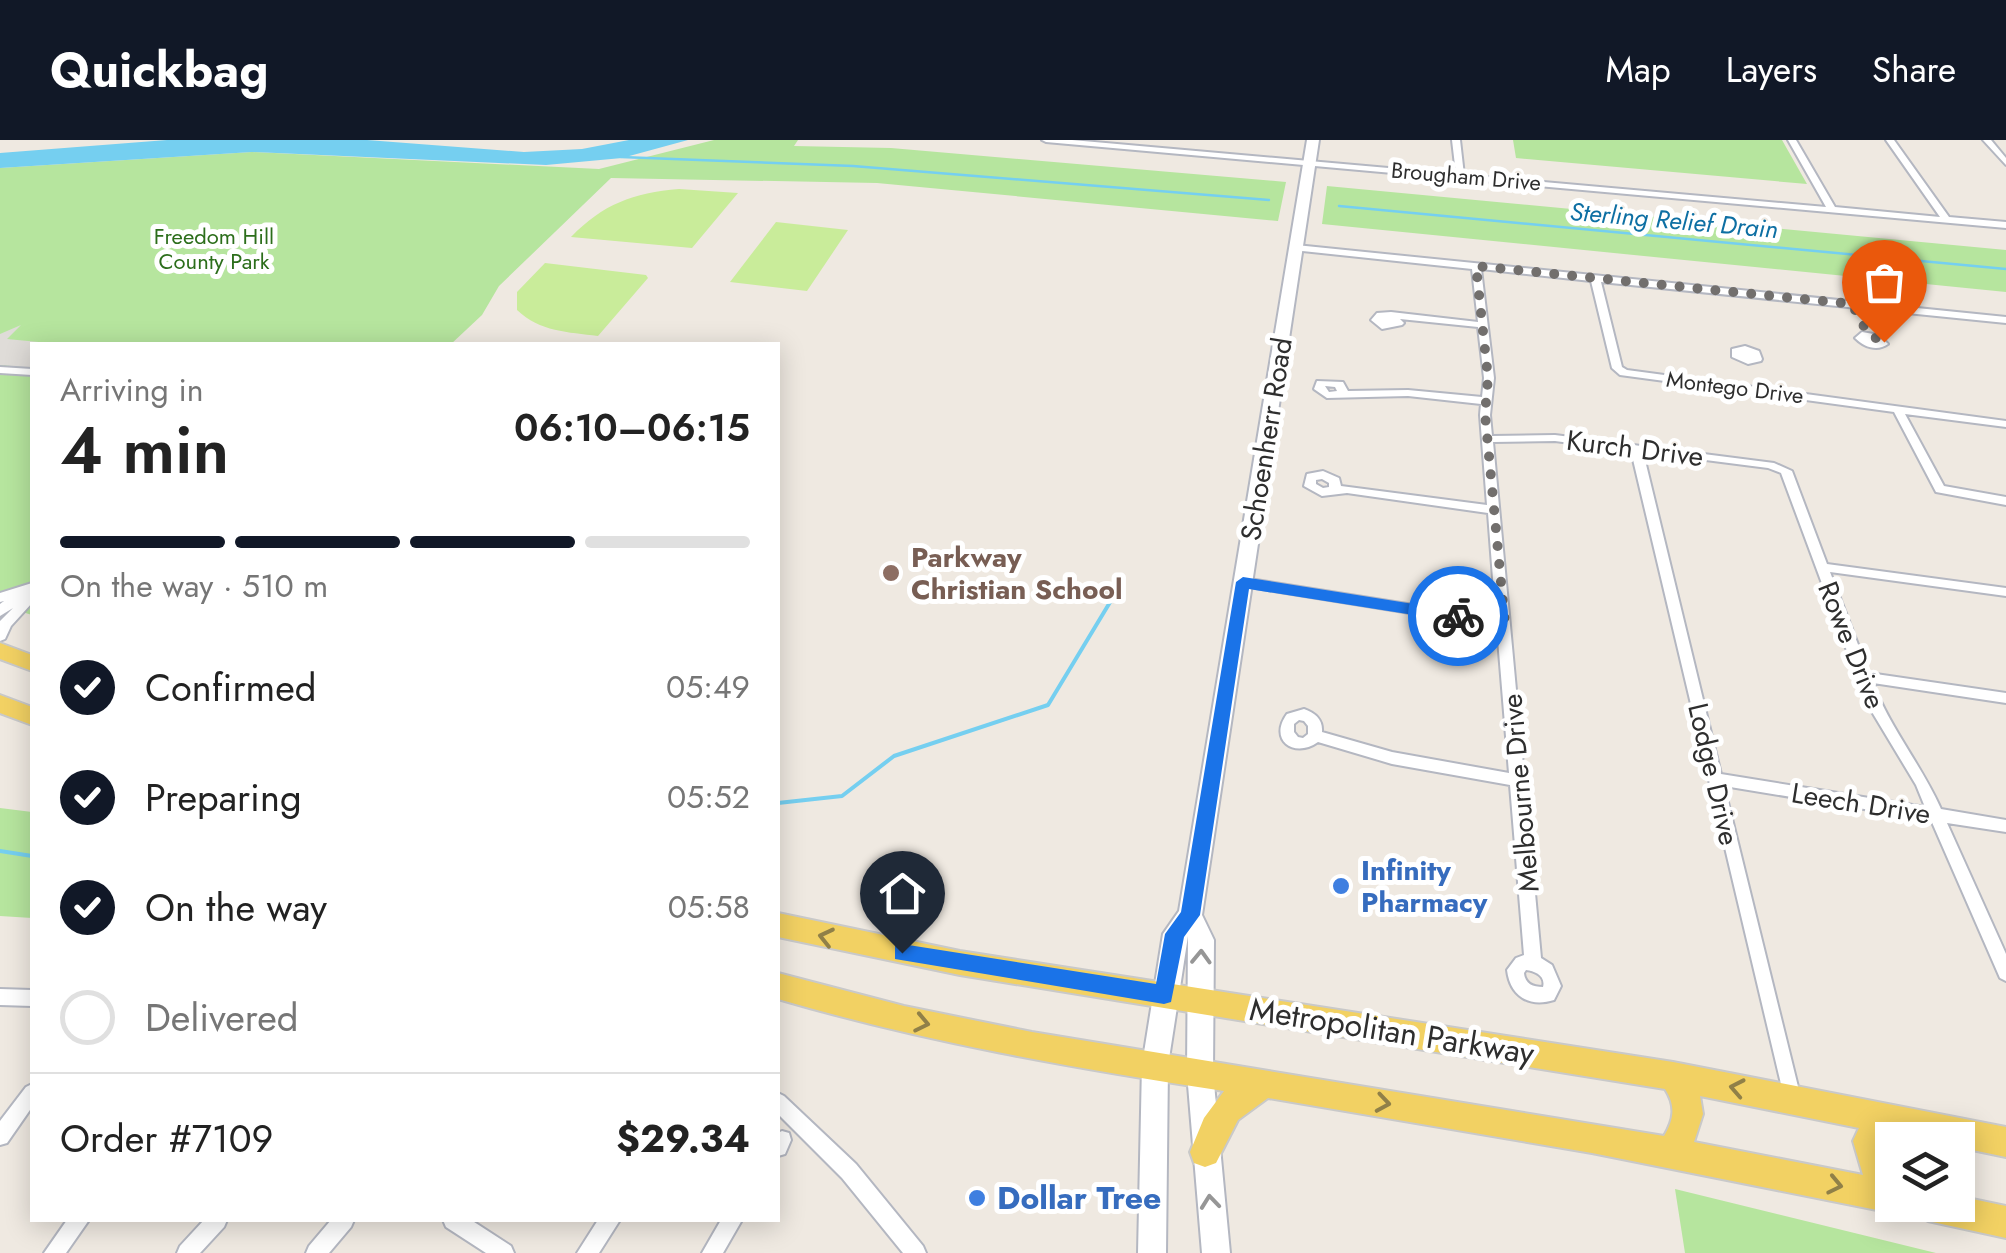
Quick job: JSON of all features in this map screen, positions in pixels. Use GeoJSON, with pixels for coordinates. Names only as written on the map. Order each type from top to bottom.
{"type":"FeatureCollection","features":[{"type":"Feature","properties":{"kind":"main road","name":"Schoenherr Road"},"geometry":{"type":"LineString","coordinates":[[1152,1253],[1156,1065],[1164,995],[1175,934],[1190,915],[1313,140]]}},
{"type":"Feature","properties":{"kind":"main road"},"geometry":{"type":"LineString","coordinates":[[2,645],[30,662]]}},
{"type":"Feature","properties":{"kind":"main road"},"geometry":{"type":"LineString","coordinates":[[0,704],[30,715]]}},
{"type":"Feature","properties":{"kind":"main road","name":"Schoenherr Road"},"geometry":{"type":"LineString","coordinates":[[1190,915],[1202,940],[1200,1073],[1216,1253]]}},
{"type":"Feature","properties":{"kind":"main road","name":"Metropolitan Parkway"},"geometry":{"type":"LineString","coordinates":[[780,925],[924,957],[1672,1076],[2006,1142]]}},
{"type":"Feature","properties":{"kind":"main road"},"geometry":{"type":"LineString","coordinates":[[780,986],[964,1032],[1672,1151],[1875,1191]]}},
{"type":"Feature","properties":{"kind":"main road"},"geometry":{"type":"LineString","coordinates":[[1672,1076],[1688,1099],[1691,1116],[1672,1151]]}},
{"type":"Feature","properties":{"kind":"main road"},"geometry":{"type":"LineString","coordinates":[[1205,1152],[1223,1113],[1240,1096],[1268,1084]]}},
{"type":"Feature","properties":{"kind":"main road"},"geometry":{"type":"LineString","coordinates":[[1896,1122],[1902,1121]]}},
{"type":"Feature","properties":{"kind":"main road"},"geometry":{"type":"LineString","coordinates":[[1875,1132],[1868,1141],[1875,1166]]}},
{"type":"Feature","properties":{"kind":"main road"},"geometry":{"type":"LineString","coordinates":[[1975,1215],[2006,1222]]}},
{"type":"Feature","properties":{"kind":"street","name":"Brougham Drive"},"geometry":{"type":"LineString","coordinates":[[1046,140],[2006,225]]}},
{"type":"Feature","properties":{"kind":"street"},"geometry":{"type":"LineString","coordinates":[[1456,140],[1460,175]]}},
{"type":"Feature","properties":{"kind":"street"},"geometry":{"type":"LineString","coordinates":[[1792,140],[1832,209]]}},
{"type":"Feature","properties":{"kind":"street"},"geometry":{"type":"LineString","coordinates":[[1890,140],[1946,219]]}},
{"type":"Feature","properties":{"kind":"street"},"geometry":{"type":"LineString","coordinates":[[1987,140],[2006,162]]}},
{"type":"Feature","properties":{"kind":"street"},"geometry":{"type":"LineString","coordinates":[[1296,248],[2006,320]]}},
{"type":"Feature","properties":{"kind":"street","name":"Melbourne Drive"},"geometry":{"type":"LineString","coordinates":[[1476,266],[1489,383],[1485,402],[1534,963]]}},
{"type":"Feature","properties":{"kind":"street","name":"Montego Drive"},"geometry":{"type":"LineString","coordinates":[[1595,278],[1622,372],[2006,424]]}},
{"type":"Feature","properties":{"kind":"street"},"geometry":{"type":"LineString","coordinates":[[1852,304],[1868,334]]}},
{"type":"Feature","properties":{"kind":"street"},"geometry":{"type":"LineString","coordinates":[[1399,318],[1483,326]]}},
{"type":"Feature","properties":{"kind":"street"},"geometry":{"type":"LineString","coordinates":[[1748,360],[1760,390]]}},
{"type":"Feature","properties":{"kind":"street"},"geometry":{"type":"LineString","coordinates":[[0,370],[30,372]]}},
{"type":"Feature","properties":{"kind":"street"},"geometry":{"type":"LineString","coordinates":[[1342,390],[1426,394],[1485,402]]}},
{"type":"Feature","properties":{"kind":"street"},"geometry":{"type":"LineString","coordinates":[[1897,408],[1942,491],[2006,501]]}},
{"type":"Feature","properties":{"kind":"street","name":"Kurch Drive"},"geometry":{"type":"LineString","coordinates":[[1488,439],[1555,438],[1782,468]]}},
{"type":"Feature","properties":{"kind":"street","name":"Lodge Drive"},"geometry":{"type":"LineString","coordinates":[[1636,448],[1792,1100]]}},
{"type":"Feature","properties":{"kind":"street","name":"Rowe Drive"},"geometry":{"type":"LineString","coordinates":[[1782,468],[1882,720],[1922,782],[2006,973]]}},
{"type":"Feature","properties":{"kind":"street"},"geometry":{"type":"LineString","coordinates":[[1333,486],[1495,510]]}},
{"type":"Feature","properties":{"kind":"street"},"geometry":{"type":"LineString","coordinates":[[1821,567],[2006,592]]}},
{"type":"Feature","properties":{"kind":"street"},"geometry":{"type":"LineString","coordinates":[[1243,582],[1505,624]]}},
{"type":"Feature","properties":{"kind":"street"},"geometry":{"type":"LineString","coordinates":[[0,598],[30,587]]}},
{"type":"Feature","properties":{"kind":"street"},"geometry":{"type":"LineString","coordinates":[[0,611],[30,588]]}},
{"type":"Feature","properties":{"kind":"street"},"geometry":{"type":"LineString","coordinates":[[2,645],[5,624],[30,598]]}},
{"type":"Feature","properties":{"kind":"street"},"geometry":{"type":"LineString","coordinates":[[1863,677],[2006,698]]}},
{"type":"Feature","properties":{"kind":"street"},"geometry":{"type":"LineString","coordinates":[[1317,736],[1380,755],[1520,782]]}},
{"type":"Feature","properties":{"kind":"street","name":"Leech Drive"},"geometry":{"type":"LineString","coordinates":[[1716,779],[2006,826]]}},
{"type":"Feature","properties":{"kind":"street"},"geometry":{"type":"LineString","coordinates":[[0,997],[30,998]]}},
{"type":"Feature","properties":{"kind":"street"},"geometry":{"type":"LineString","coordinates":[[0,1136],[30,1096]]}},
{"type":"Feature","properties":{"kind":"street"},"geometry":{"type":"LineString","coordinates":[[780,1104],[849,1171],[916,1253]]}},
{"type":"Feature","properties":{"kind":"street"},"geometry":{"type":"LineString","coordinates":[[54,1253],[77,1222]]}},
{"type":"Feature","properties":{"kind":"street"},"geometry":{"type":"LineString","coordinates":[[186,1253],[215,1222]]}},
{"type":"Feature","properties":{"kind":"street"},"geometry":{"type":"LineString","coordinates":[[316,1253],[342,1222]]}},
{"type":"Feature","properties":{"kind":"street"},"geometry":{"type":"LineString","coordinates":[[456,1222],[504,1253]]}},
{"type":"Feature","properties":{"kind":"street"},"geometry":{"type":"LineString","coordinates":[[587,1253],[609,1222]]}},
{"type":"Feature","properties":{"kind":"street"},"geometry":{"type":"LineString","coordinates":[[712,1253],[731,1222]]}},
{"type":"Feature","properties":{"kind":"green space","name":"Freedom Hill County Park"},"geometry":{"type":"Polygon","coordinates":[[[714,140],[798,140],[794,146],[891,148],[1286,182],[1278,221],[877,183],[611,178],[499,286],[482,315],[453,342],[30,342],[30,614],[0,605],[0,168],[252,152],[599,169],[714,140]]]}},
{"type":"Feature","properties":{"kind":"green space"},"geometry":{"type":"Polygon","coordinates":[[[1513,140],[1782,140],[1807,184],[1516,158],[1513,140]]]}},
{"type":"Feature","properties":{"kind":"green space"},"geometry":{"type":"Polygon","coordinates":[[[1327,186],[2006,250],[2006,292],[1322,224],[1327,186]]]}},
{"type":"Feature","properties":{"kind":"green space"},"geometry":{"type":"Polygon","coordinates":[[[679,189],[738,193],[692,248],[571,237],[595,216],[620,202],[679,189]]]}},
{"type":"Feature","properties":{"kind":"green space"},"geometry":{"type":"Polygon","coordinates":[[[776,222],[848,230],[807,291],[730,282],[776,222]]]}},
{"type":"Feature","properties":{"kind":"green space"},"geometry":{"type":"Polygon","coordinates":[[[545,263],[648,278],[598,336],[565,332],[535,323],[517,310],[517,292],[545,263]]]}},
{"type":"Feature","properties":{"kind":"green space"},"geometry":{"type":"Polygon","coordinates":[[[0,808],[30,812],[30,918],[0,916],[0,808]]]}},
{"type":"Feature","properties":{"kind":"green space"},"geometry":{"type":"Polygon","coordinates":[[[1675,1189],[1936,1253],[1685,1253],[1675,1189]]]}},
{"type":"Feature","properties":{"kind":"shaded area"},"geometry":{"type":"Polygon","coordinates":[[[21,325],[7,339],[38,342],[30,342],[30,368],[0,365],[0,334],[21,325]]]}},
{"type":"Feature","properties":{"kind":"water"},"geometry":{"type":"Polygon","coordinates":[[[167,140],[367,140],[524,152],[582,149],[629,140],[688,140],[622,158],[546,165],[252,152],[0,168],[0,153],[167,140]]]}},
{"type":"Feature","properties":{"kind":"waterway","name":"Sterling Relief Drain"},"geometry":{"type":"LineString","coordinates":[[621,157],[853,166],[1269,200]]}},
{"type":"Feature","properties":{"kind":"waterway","name":"Sterling Relief Drain"},"geometry":{"type":"LineString","coordinates":[[1339,206],[2006,269]]}},
{"type":"Feature","properties":{"kind":"waterway"},"geometry":{"type":"LineString","coordinates":[[780,803],[842,796],[894,756],[1048,705],[1118,589]]}},
{"type":"Feature","properties":{"kind":"waterway"},"geometry":{"type":"LineString","coordinates":[[0,851],[30,856]]}},
{"type":"Feature","properties":{"kind":"way so far"},"geometry":{"type":"LineString","coordinates":[[1458,616],[1505,624],[1476,266],[1852,304],[1868,334],[1884,342]]}},
{"type":"Feature","properties":{"kind":"place","name":"Parkway Christian School"},"geometry":{"type":"Point","coordinates":[891,573]}},
{"type":"Feature","properties":{"kind":"place","name":"Infinity Pharmacy"},"geometry":{"type":"Point","coordinates":[1341,886]}},
{"type":"Feature","properties":{"kind":"place","name":"Dollar Tree"},"geometry":{"type":"Point","coordinates":[977,1198]}},
{"type":"Feature","properties":{"kind":"route"},"geometry":{"type":"LineString","coordinates":[[902,953],[1164,995],[1175,934],[1190,915],[1243,582],[1458,616]]}}]}
